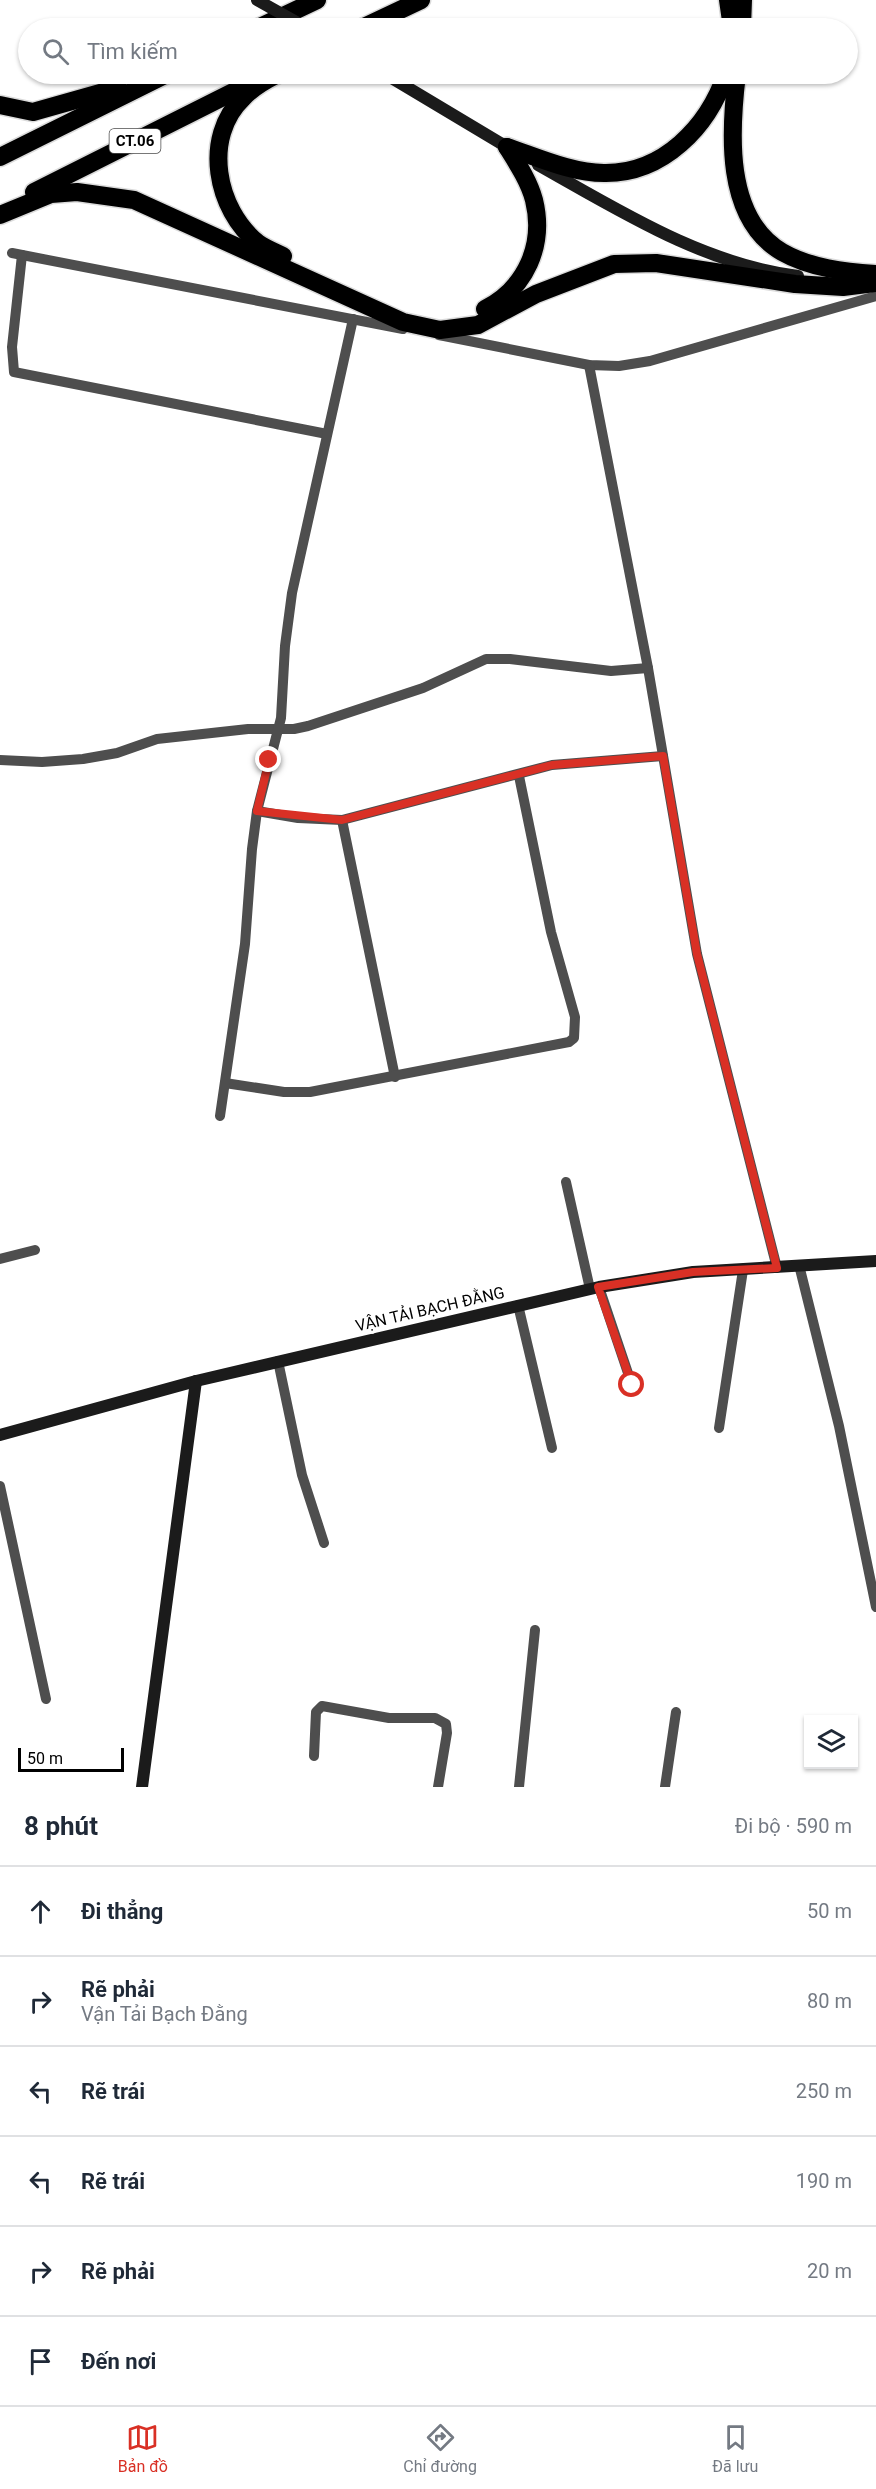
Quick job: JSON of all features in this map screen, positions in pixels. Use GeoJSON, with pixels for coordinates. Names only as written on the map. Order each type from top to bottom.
{"type":"FeatureCollection","features":[{"type":"Feature","properties":{"kind":"highway"},"geometry":{"type":"LineString","coordinates":[[275,18],[304,0]]}},
{"type":"Feature","properties":{"kind":"highway"},"geometry":{"type":"LineString","coordinates":[[280,18],[317,0]]}},
{"type":"Feature","properties":{"kind":"highway"},"geometry":{"type":"LineString","coordinates":[[383,18],[421,0]]}},
{"type":"Feature","properties":{"kind":"highway"},"geometry":{"type":"LineString","coordinates":[[728,0],[731,18]]}},
{"type":"Feature","properties":{"kind":"highway"},"geometry":{"type":"LineString","coordinates":[[742,18],[743,0]]}},
{"type":"Feature","properties":{"kind":"highway"},"geometry":{"type":"LineString","coordinates":[[0,105],[33,112],[79,100],[125,84]]}},
{"type":"Feature","properties":{"kind":"highway","name":"CT.06"},"geometry":{"type":"LineString","coordinates":[[0,157],[147,84]]}},
{"type":"Feature","properties":{"kind":"highway","name":"CT.06"},"geometry":{"type":"LineString","coordinates":[[0,208],[250,84]]}},
{"type":"Feature","properties":{"kind":"highway"},"geometry":{"type":"LineString","coordinates":[[263,84],[242,98],[226,123],[219,150],[218,172],[226,200],[239,224],[258,243],[406,311],[441,319],[474,314],[501,301],[522,278],[535,253],[538,223],[534,198],[507,147]]}},
{"type":"Feature","properties":{"kind":"highway"},"geometry":{"type":"LineString","coordinates":[[507,147],[562,165],[602,174],[636,171],[671,152],[700,124],[723,84]]}},
{"type":"Feature","properties":{"kind":"highway"},"geometry":{"type":"LineString","coordinates":[[736,84],[733,139],[734,168],[751,220],[762,237],[782,252],[811,264],[876,274]]}},
{"type":"Feature","properties":{"kind":"highway"},"geometry":{"type":"LineString","coordinates":[[0,215],[51,194],[96,193],[134,201],[403,322],[440,330],[478,325],[536,294],[614,264],[656,263],[795,284],[843,287],[876,282]]}},
{"type":"Feature","properties":{"kind":"street"},"geometry":{"type":"LineString","coordinates":[[257,0],[289,18]]}},
{"type":"Feature","properties":{"kind":"street"},"geometry":{"type":"LineString","coordinates":[[402,84],[507,147],[634,218],[716,258],[789,274],[849,282],[876,282]]}},
{"type":"Feature","properties":{"kind":"street"},"geometry":{"type":"LineString","coordinates":[[327,434],[14,372],[12,347],[17,254],[590,365],[619,366],[650,361],[876,296]]}},
{"type":"Feature","properties":{"kind":"street"},"geometry":{"type":"LineString","coordinates":[[220,1116],[245,944],[257,811],[279,728],[292,593],[353,319]]}},
{"type":"Feature","properties":{"kind":"street"},"geometry":{"type":"LineString","coordinates":[[590,365],[648,668],[697,954],[777,1268]]}},
{"type":"Feature","properties":{"kind":"street"},"geometry":{"type":"LineString","coordinates":[[0,760],[42,762],[84,759],[117,753],[157,739],[248,729],[294,729],[326,722],[423,688],[486,659],[510,659],[611,671],[648,668]]}},
{"type":"Feature","properties":{"kind":"street"},"geometry":{"type":"LineString","coordinates":[[257,811],[342,820],[519,776],[552,765],[663,756]]}},
{"type":"Feature","properties":{"kind":"street"},"geometry":{"type":"LineString","coordinates":[[225,1083],[284,1092],[310,1092],[569,1042],[574,1038],[574,1017],[551,932],[519,776]]}},
{"type":"Feature","properties":{"kind":"street"},"geometry":{"type":"LineString","coordinates":[[342,820],[394,1077]]}},
{"type":"Feature","properties":{"kind":"street"},"geometry":{"type":"LineString","coordinates":[[566,1182],[594,1288],[632,1385]]}},
{"type":"Feature","properties":{"kind":"street"},"geometry":{"type":"LineString","coordinates":[[0,1259],[35,1250]]}},
{"type":"Feature","properties":{"kind":"street","name":"VẬN TẢI BẠCH ĐẰNG"},"geometry":{"type":"LineString","coordinates":[[0,1435],[196,1381],[594,1288],[693,1272],[876,1261]]}},
{"type":"Feature","properties":{"kind":"street"},"geometry":{"type":"LineString","coordinates":[[799,1265],[839,1426],[876,1607]]}},
{"type":"Feature","properties":{"kind":"street"},"geometry":{"type":"LineString","coordinates":[[719,1428],[743,1270]]}},
{"type":"Feature","properties":{"kind":"street"},"geometry":{"type":"LineString","coordinates":[[518,1305],[552,1448]]}},
{"type":"Feature","properties":{"kind":"street"},"geometry":{"type":"LineString","coordinates":[[278,1361],[302,1475],[324,1543]]}},
{"type":"Feature","properties":{"kind":"street"},"geometry":{"type":"LineString","coordinates":[[142,1787],[196,1381]]}},
{"type":"Feature","properties":{"kind":"street"},"geometry":{"type":"LineString","coordinates":[[0,1486],[46,1699]]}},
{"type":"Feature","properties":{"kind":"street"},"geometry":{"type":"LineString","coordinates":[[519,1787],[535,1630]]}},
{"type":"Feature","properties":{"kind":"street"},"geometry":{"type":"LineString","coordinates":[[314,1756],[316,1712],[322,1706],[389,1718],[435,1718],[446,1724],[447,1733],[438,1787]]}},
{"type":"Feature","properties":{"kind":"street"},"geometry":{"type":"LineString","coordinates":[[665,1787],[676,1712]]}},
{"type":"Feature","properties":{"kind":"route"},"geometry":{"type":"LineString","coordinates":[[269,760],[257,811],[298,818],[342,820],[424,801],[552,765],[663,756],[697,954],[777,1268],[693,1272],[598,1287],[632,1385]]}}]}
